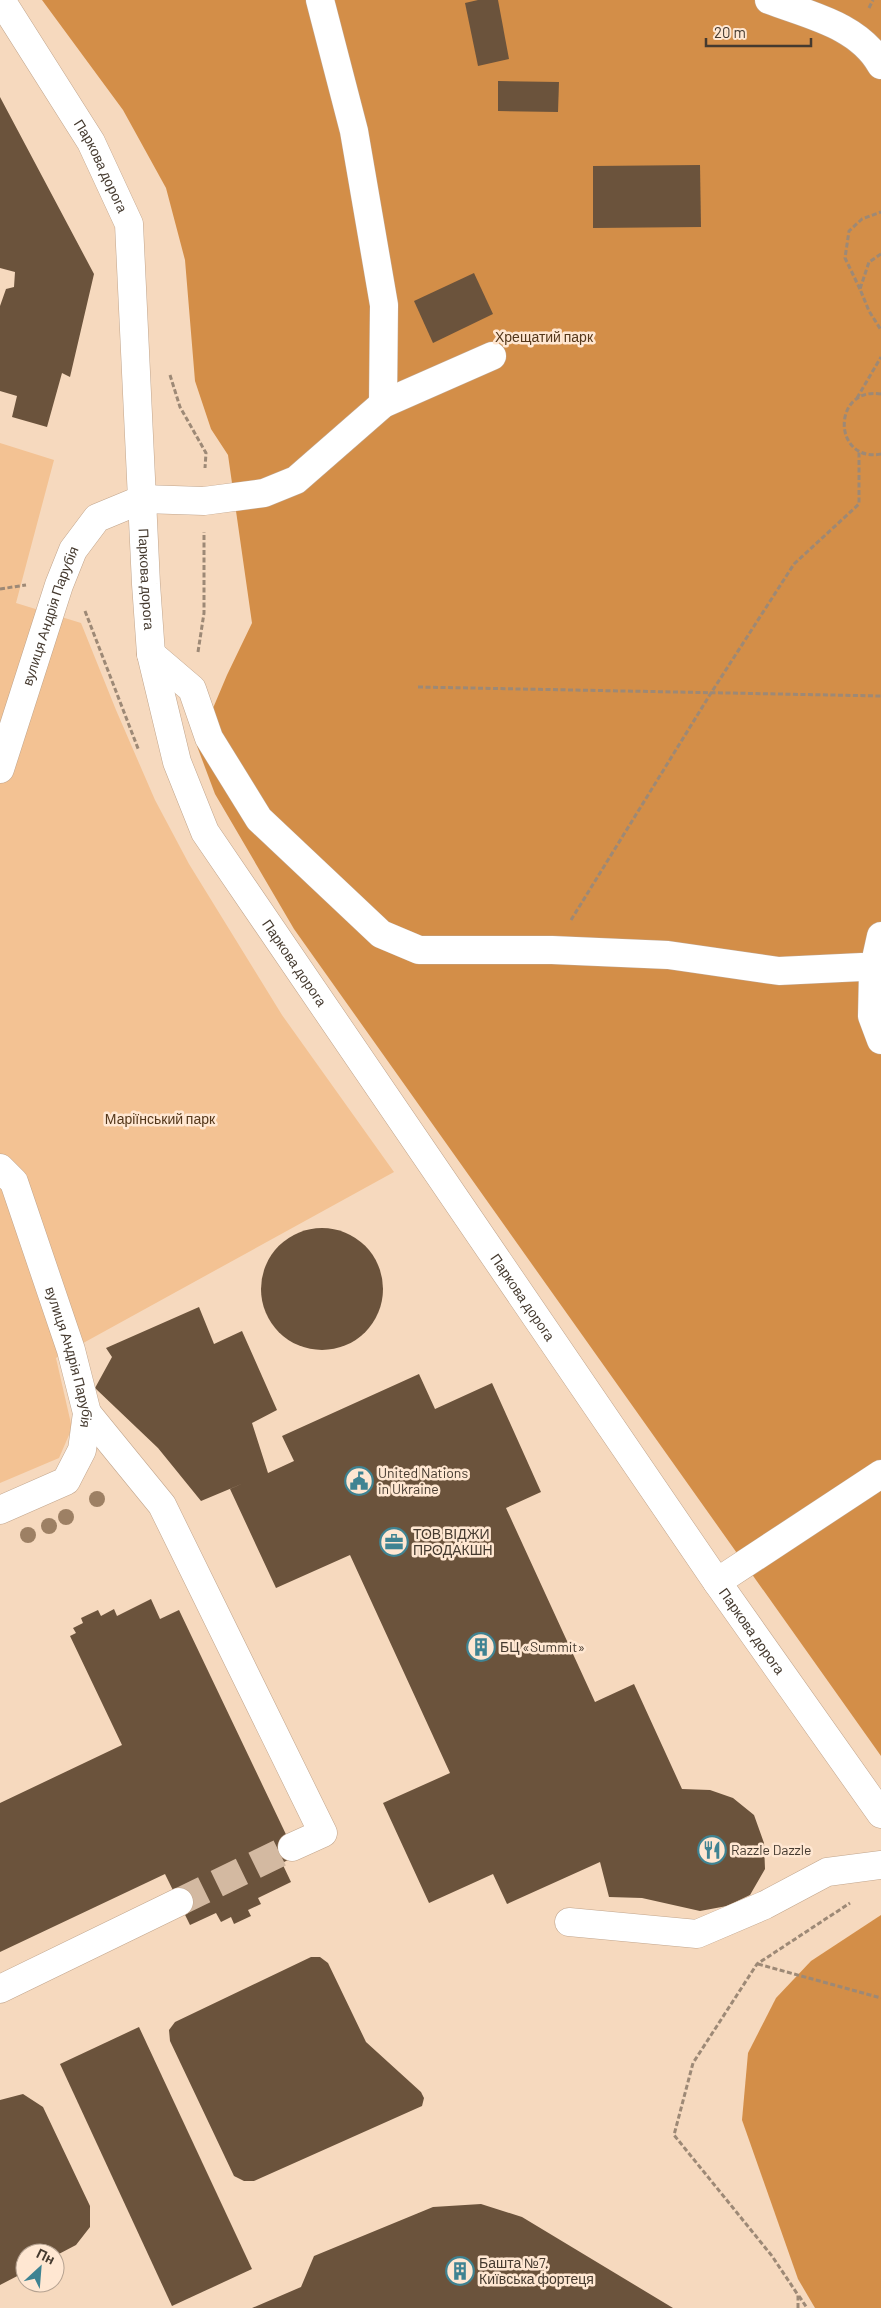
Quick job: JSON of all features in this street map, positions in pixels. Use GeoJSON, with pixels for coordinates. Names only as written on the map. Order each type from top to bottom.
{"type":"FeatureCollection","features":[{"type":"Feature","properties":{"kind":"main road","name":"Паркова дорога"},"geometry":{"type":"LineString","coordinates":[[2,0],[91,142],[129,224],[151,654],[177,762],[204,832],[717,1582],[881,1814]]}},
{"type":"Feature","properties":{"kind":"main road"},"geometry":{"type":"LineString","coordinates":[[320,0],[354,132],[384,305],[383,404]]}},
{"type":"Feature","properties":{"kind":"main road"},"geometry":{"type":"LineString","coordinates":[[769,0],[827,19],[874,52],[881,65]]}},
{"type":"Feature","properties":{"kind":"main road"},"geometry":{"type":"LineString","coordinates":[[143,499],[204,501],[264,493],[296,480],[383,404],[492,356]]}},
{"type":"Feature","properties":{"kind":"main road","name":"вулиця Андрія Парубія"},"geometry":{"type":"LineString","coordinates":[[0,769],[59,585],[73,550],[97,518],[143,499]]}},
{"type":"Feature","properties":{"kind":"main road"},"geometry":{"type":"LineString","coordinates":[[151,654],[192,689],[209,738],[259,820],[381,934],[419,950],[552,950],[668,955],[779,971],[862,967],[873,972]]}},
{"type":"Feature","properties":{"kind":"main road"},"geometry":{"type":"LineString","coordinates":[[881,936],[873,972],[872,1016],[881,1040]]}},
{"type":"Feature","properties":{"kind":"main road","name":"вулиця Андрія Парубія"},"geometry":{"type":"LineString","coordinates":[[0,1168],[14,1182],[71,1350],[87,1413],[82,1450],[66,1481],[0,1510]]}},
{"type":"Feature","properties":{"kind":"main road"},"geometry":{"type":"LineString","coordinates":[[87,1413],[162,1505],[323,1832],[292,1847]]}},
{"type":"Feature","properties":{"kind":"main road"},"geometry":{"type":"LineString","coordinates":[[717,1582],[881,1474]]}},
{"type":"Feature","properties":{"kind":"main road"},"geometry":{"type":"LineString","coordinates":[[569,1922],[697,1934],[765,1905],[827,1872],[881,1865]]}},
{"type":"Feature","properties":{"kind":"main road"},"geometry":{"type":"LineString","coordinates":[[0,1989],[179,1902]]}},
{"type":"Feature","properties":{"kind":"path"},"geometry":{"type":"LineString","coordinates":[[881,212],[862,219],[849,231],[845,258],[869,311],[881,330]]}},
{"type":"Feature","properties":{"kind":"path"},"geometry":{"type":"LineString","coordinates":[[860,289],[869,262],[881,254]]}},
{"type":"Feature","properties":{"kind":"path"},"geometry":{"type":"LineString","coordinates":[[881,357],[856,399],[849,406],[843,426],[846,436],[859,451],[868,455],[881,454]]}},
{"type":"Feature","properties":{"kind":"path"},"geometry":{"type":"LineString","coordinates":[[856,399],[866,394],[881,394]]}},
{"type":"Feature","properties":{"kind":"path"},"geometry":{"type":"LineString","coordinates":[[552,950],[711,693],[794,564],[859,504],[859,451]]}},
{"type":"Feature","properties":{"kind":"path"},"geometry":{"type":"LineString","coordinates":[[85,606],[86,614],[139,751]]}},
{"type":"Feature","properties":{"kind":"path"},"geometry":{"type":"LineString","coordinates":[[418,687],[881,696]]}},
{"type":"Feature","properties":{"kind":"path"},"geometry":{"type":"LineString","coordinates":[[807,2308],[772,2256],[674,2135],[693,2063],[757,1964],[856,1899]]}},
{"type":"Feature","properties":{"kind":"path"},"geometry":{"type":"LineString","coordinates":[[757,1964],[881,1998]]}},
{"type":"Feature","properties":{"kind":"path"},"geometry":{"type":"LineString","coordinates":[[798,2295],[798,2308]]}},
{"type":"Feature","properties":{"kind":"green space","name":"Хрещатий парк"},"geometry":{"type":"Polygon","coordinates":[[[42,0],[881,0],[881,1756],[294,929],[215,794],[197,746],[227,675],[252,623],[228,455],[211,429],[195,381],[185,260],[166,188],[123,110],[42,0]]]}},
{"type":"Feature","properties":{"kind":"green space","name":"Маріїнський парк"},"geometry":{"type":"Polygon","coordinates":[[[0,443],[54,460],[16,603],[81,623],[155,800],[189,864],[282,1015],[394,1172],[56,1358],[72,1428],[59,1458],[0,1483],[0,443]]]}},
{"type":"Feature","properties":{"kind":"green space"},"geometry":{"type":"Polygon","coordinates":[[[881,1915],[881,2308],[815,2308],[798,2279],[742,2120],[748,2053],[776,1998],[811,1961],[881,1915]]]}},
{"type":"Feature","properties":{"kind":"building"},"geometry":{"type":"Polygon","coordinates":[[[478,0],[498,0],[509,59],[478,66],[465,3],[478,0]]]}},
{"type":"Feature","properties":{"kind":"building"},"geometry":{"type":"Polygon","coordinates":[[[498,81],[559,82],[558,112],[498,111],[498,81]]]}},
{"type":"Feature","properties":{"kind":"building"},"geometry":{"type":"Polygon","coordinates":[[[0,97],[94,274],[70,377],[62,373],[47,427],[12,417],[17,396],[0,391],[0,306],[6,289],[14,287],[15,272],[0,268],[0,97]]]}},
{"type":"Feature","properties":{"kind":"building"},"geometry":{"type":"Polygon","coordinates":[[[700,165],[701,227],[593,228],[593,166],[700,165]]]}},
{"type":"Feature","properties":{"kind":"building"},"geometry":{"type":"Polygon","coordinates":[[[474,273],[493,314],[433,343],[414,301],[474,273]]]}},
{"type":"Feature","properties":{"kind":"building"},"geometry":{"type":"Polygon","coordinates":[[[322,1228],[334,1229],[345,1233],[365,1246],[378,1266],[382,1277],[382,1301],[378,1312],[365,1332],[345,1345],[334,1349],[322,1350],[310,1349],[299,1345],[279,1332],[266,1312],[262,1301],[261,1289],[262,1277],[266,1266],[279,1246],[299,1233],[310,1229],[322,1228]]]}},
{"type":"Feature","properties":{"kind":"building","name":"БЦ «Summit»"},"geometry":{"type":"Polygon","coordinates":[[[199,1307],[214,1344],[242,1331],[277,1410],[252,1423],[268,1473],[294,1461],[282,1436],[419,1374],[435,1409],[492,1383],[541,1492],[506,1508],[595,1702],[634,1684],[682,1789],[710,1790],[733,1798],[754,1815],[764,1843],[765,1869],[750,1895],[727,1906],[700,1911],[642,1898],[609,1897],[600,1862],[507,1904],[493,1874],[429,1903],[383,1803],[450,1773],[350,1555],[276,1588],[230,1489],[244,1483],[201,1501],[158,1448],[95,1388],[112,1357],[106,1348],[199,1307]]]}},
{"type":"Feature","properties":{"kind":"building"},"geometry":{"type":"Polygon","coordinates":[[[151,1599],[160,1619],[179,1610],[296,1856],[282,1863],[291,1882],[258,1898],[261,1904],[248,1910],[251,1916],[234,1924],[231,1917],[221,1922],[216,1913],[190,1925],[165,1874],[0,1952],[0,1803],[122,1745],[70,1636],[76,1633],[73,1628],[83,1623],[81,1618],[98,1610],[101,1616],[114,1609],[117,1616],[151,1599]]]}},
{"type":"Feature","properties":{"kind":"building"},"geometry":{"type":"Polygon","coordinates":[[[311,1957],[320,1957],[328,1963],[366,2042],[421,2092],[424,2098],[422,2106],[254,2181],[244,2181],[234,2176],[170,2041],[169,2030],[175,2022],[311,1957]]]}},
{"type":"Feature","properties":{"kind":"building"},"geometry":{"type":"Polygon","coordinates":[[[139,2027],[252,2269],[172,2306],[60,2064],[139,2027]]]}},
{"type":"Feature","properties":{"kind":"building"},"geometry":{"type":"Polygon","coordinates":[[[23,2094],[43,2107],[90,2206],[90,2227],[76,2245],[65,2251],[65,2243],[15,2243],[15,2277],[0,2285],[0,2100],[23,2094]]]}},
{"type":"Feature","properties":{"kind":"building","name":"Башта №7, Київська фортеця"},"geometry":{"type":"Polygon","coordinates":[[[481,2204],[522,2217],[673,2308],[252,2308],[301,2287],[314,2256],[433,2207],[481,2204]]]}},
{"type":"Feature","properties":{"kind":"tunnel"},"geometry":{"type":"LineString","coordinates":[[179,1902],[292,1847]]}},
{"type":"Feature","properties":{"kind":"place","name":"United Nations in Ukraine"},"geometry":{"type":"Point","coordinates":[359,1481]}},
{"type":"Feature","properties":{"kind":"place","name":"ТОВ ВІДЖИ ПРОДАКШН"},"geometry":{"type":"Point","coordinates":[394,1542]}},
{"type":"Feature","properties":{"kind":"place","name":"БЦ «Summit»"},"geometry":{"type":"Point","coordinates":[481,1647]}},
{"type":"Feature","properties":{"kind":"place","name":"Razzle Dazzle"},"geometry":{"type":"Point","coordinates":[712,1850]}},
{"type":"Feature","properties":{"kind":"place","name":"Башта №7, Київська фортеця"},"geometry":{"type":"Point","coordinates":[460,2271]}}]}
